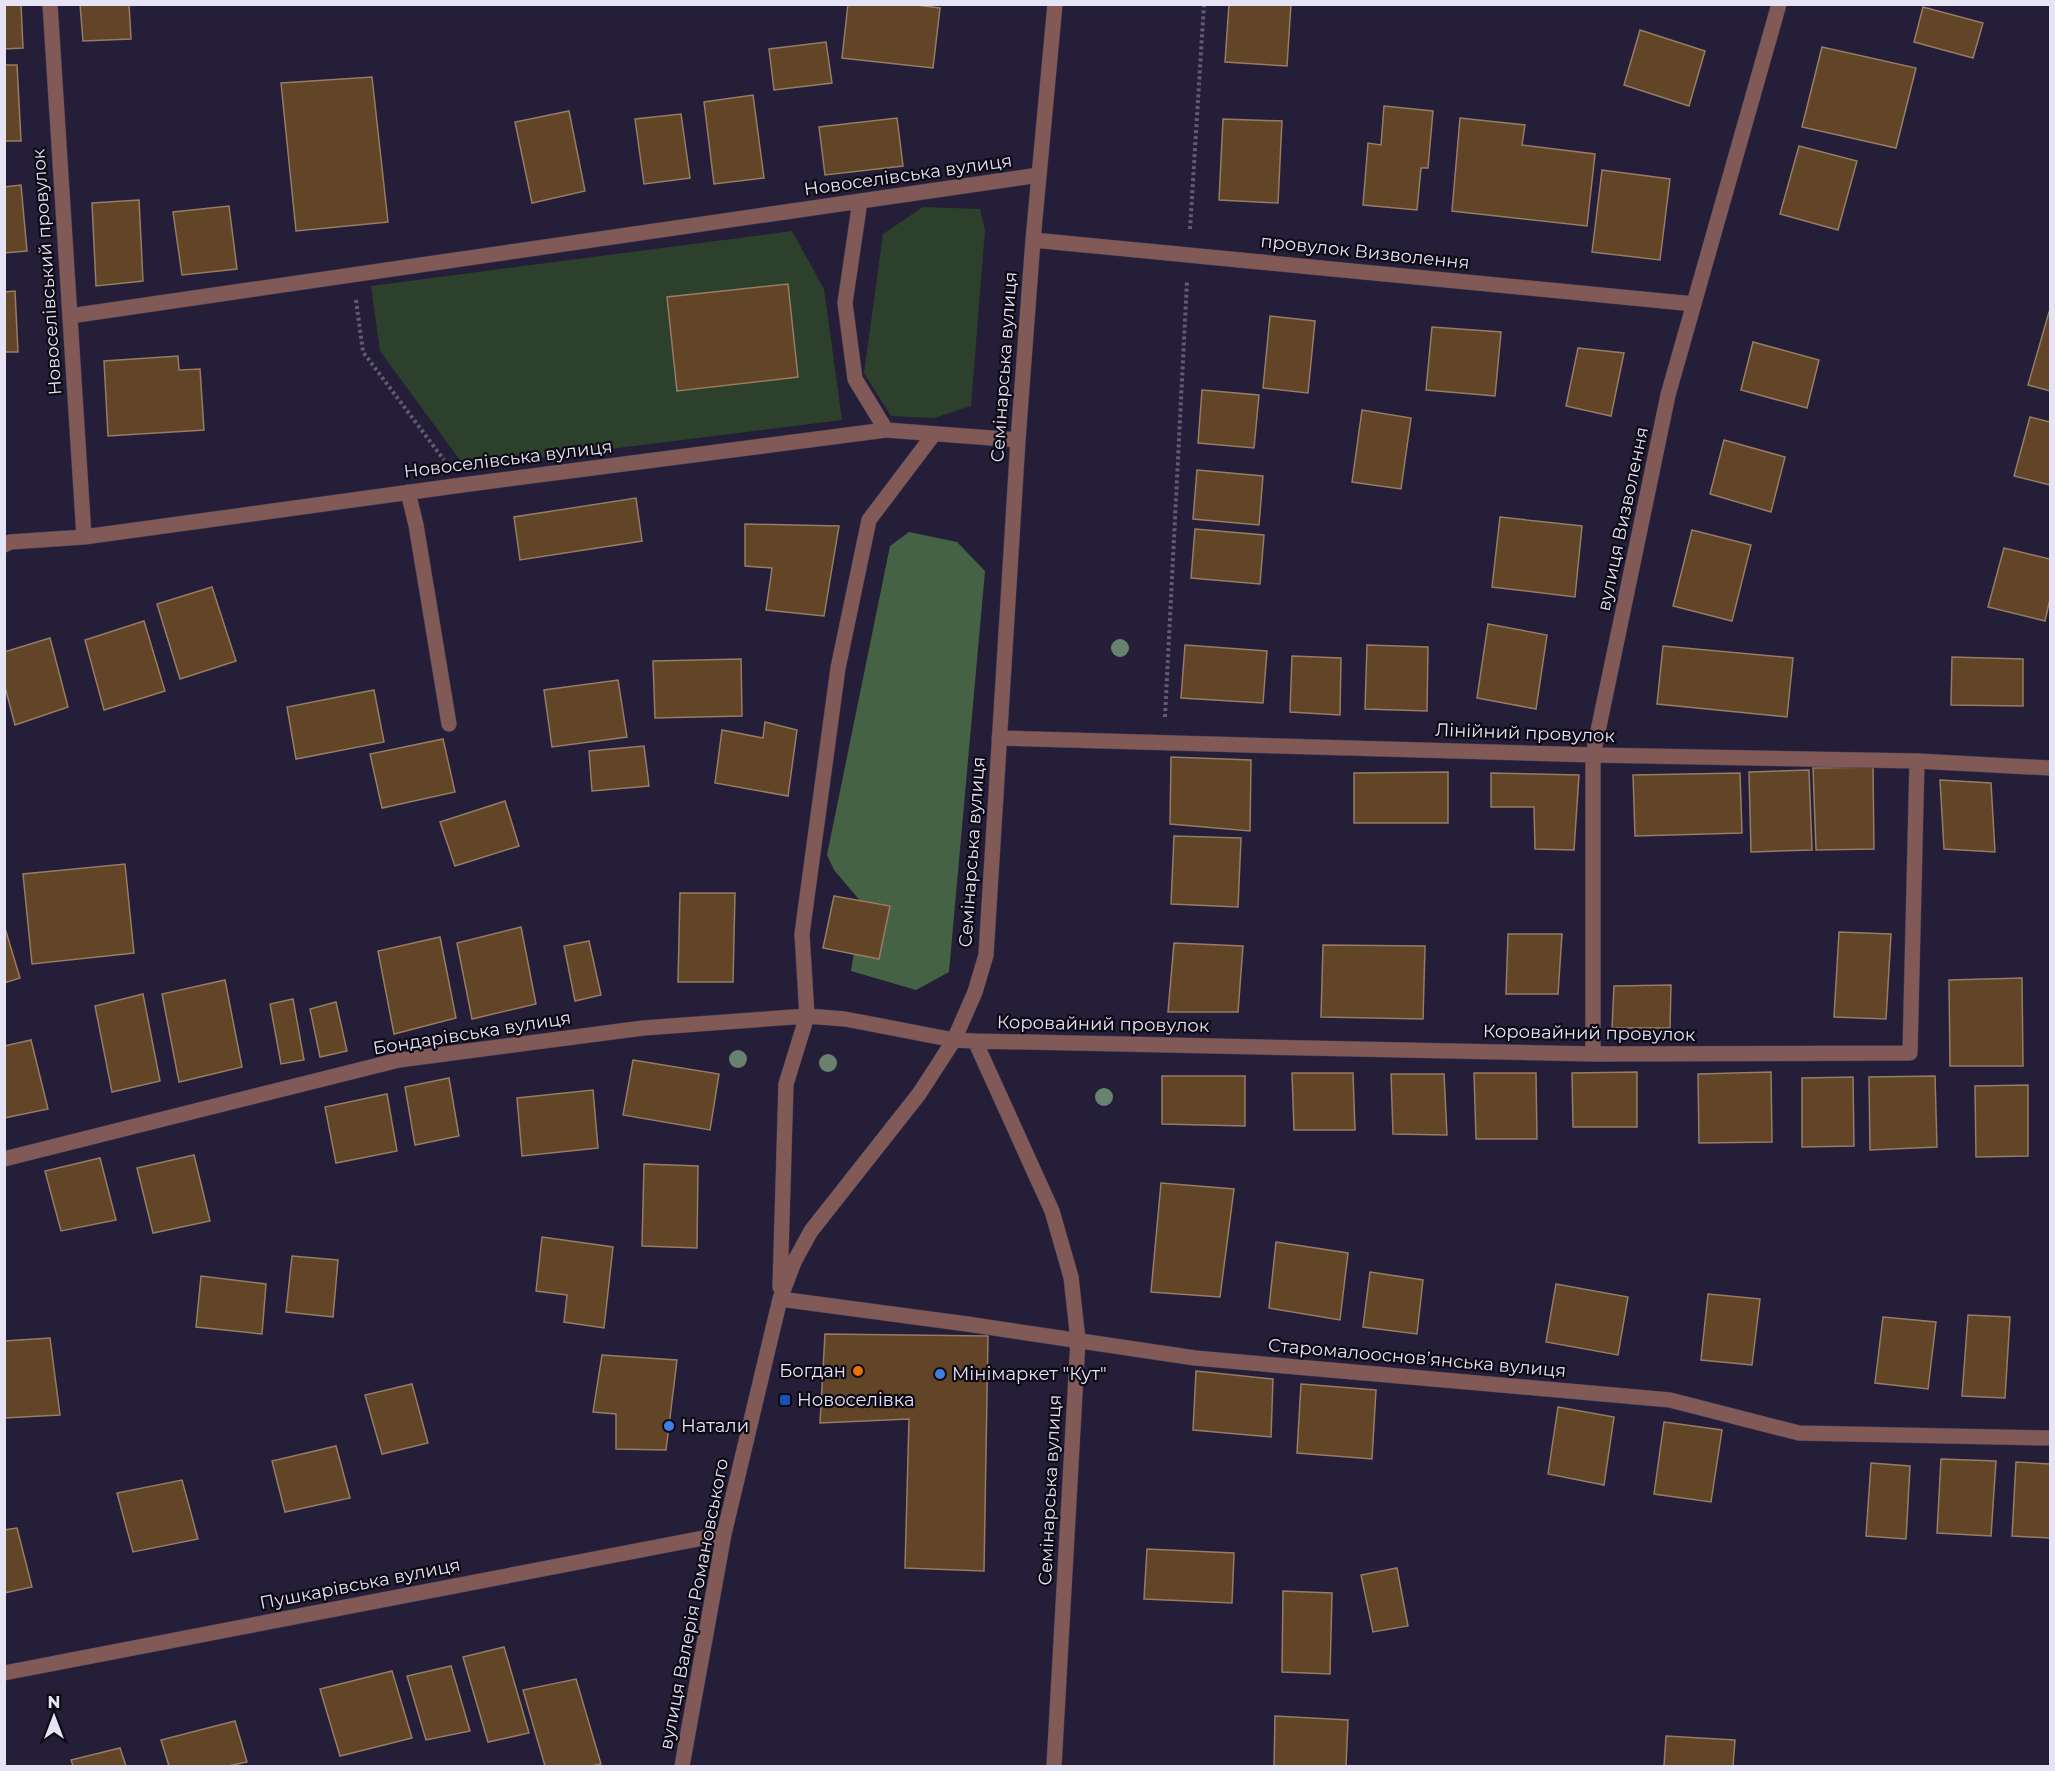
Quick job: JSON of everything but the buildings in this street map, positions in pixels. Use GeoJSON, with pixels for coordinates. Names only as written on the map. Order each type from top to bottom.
{"type":"FeatureCollection","features":[{"type":"Feature","properties":{"kind":"street","name":"Новоселівський провулок"},"geometry":{"type":"LineString","coordinates":[[50,4],[84,537]]}},
{"type":"Feature","properties":{"kind":"street","name":"Семінарська вулиця"},"geometry":{"type":"LineString","coordinates":[[954,1040],[975,992],[986,955],[1018,440],[1033,240],[1055,4]]}},
{"type":"Feature","properties":{"kind":"street","name":"вулиця Визволення"},"geometry":{"type":"LineString","coordinates":[[1593,1054],[1593,755],[1668,395],[1779,4]]}},
{"type":"Feature","properties":{"kind":"street","name":"Новоселівська вулиця"},"geometry":{"type":"LineString","coordinates":[[70,316],[1039,175]]}},
{"type":"Feature","properties":{"kind":"street"},"geometry":{"type":"LineString","coordinates":[[860,201],[845,303],[855,379],[886,430]]}},
{"type":"Feature","properties":{"kind":"street","name":"провулок Визволення"},"geometry":{"type":"LineString","coordinates":[[1033,240],[1694,304]]}},
{"type":"Feature","properties":{"kind":"street","name":"Новоселівська вулиця"},"geometry":{"type":"LineString","coordinates":[[6,543],[84,537],[462,484],[886,430],[1018,440]]}},
{"type":"Feature","properties":{"kind":"street"},"geometry":{"type":"LineString","coordinates":[[780,1299],[786,1084],[807,1016],[802,934],[838,668],[869,520],[934,434]]}},
{"type":"Feature","properties":{"kind":"street"},"geometry":{"type":"LineString","coordinates":[[408,492],[416,525],[449,724]]}},
{"type":"Feature","properties":{"kind":"street","name":"Лінійний провулок"},"geometry":{"type":"LineString","coordinates":[[999,738],[2050,765]]}},
{"type":"Feature","properties":{"kind":"street","name":"Коровайний провулок"},"geometry":{"type":"LineString","coordinates":[[975,1041],[1593,1054],[1910,1053],[1917,761]]}},
{"type":"Feature","properties":{"kind":"street","name":"Бондарівська вулиця"},"geometry":{"type":"LineString","coordinates":[[4,1159],[399,1060],[643,1028],[807,1016],[845,1019],[954,1040]]}},
{"type":"Feature","properties":{"kind":"street"},"geometry":{"type":"LineString","coordinates":[[954,1040],[975,1041]]}},
{"type":"Feature","properties":{"kind":"street","name":"вулиця Валерія Романовського"},"geometry":{"type":"LineString","coordinates":[[682,1767],[724,1534],[780,1299],[794,1262],[811,1231],[919,1094],[954,1040]]}},
{"type":"Feature","properties":{"kind":"street","name":"Семінарська вулиця"},"geometry":{"type":"LineString","coordinates":[[975,1041],[1052,1211],[1071,1277],[1078,1340],[1054,1767]]}},
{"type":"Feature","properties":{"kind":"street","name":"Старомалооснов’янська вулиця"},"geometry":{"type":"LineString","coordinates":[[780,1299],[1195,1358],[1670,1400],[1799,1434],[2050,1438]]}},
{"type":"Feature","properties":{"kind":"street","name":"Пушкарівська вулиця"},"geometry":{"type":"LineString","coordinates":[[4,1673],[724,1534]]}},
{"type":"Feature","properties":{"kind":"path"},"geometry":{"type":"LineString","coordinates":[[1164,742],[1204,4]]}},
{"type":"Feature","properties":{"kind":"path"},"geometry":{"type":"LineString","coordinates":[[353,275],[363,352],[462,484]]}},
{"type":"Feature","properties":{"kind":"green space"},"geometry":{"type":"Polygon","coordinates":[[[923,207],[980,209],[985,230],[971,406],[934,418],[891,416],[864,373],[883,234],[923,207]]]}},
{"type":"Feature","properties":{"kind":"green space"},"geometry":{"type":"Polygon","coordinates":[[[792,231],[824,289],[842,420],[465,467],[380,351],[371,286],[792,231]]]}},
{"type":"Feature","properties":{"kind":"green space"},"geometry":{"type":"Polygon","coordinates":[[[909,532],[957,542],[985,571],[949,972],[916,990],[851,971],[862,903],[834,870],[827,855],[890,546],[909,532]]]}},
{"type":"Feature","properties":{"kind":"place","name":"Богдан"},"geometry":{"type":"Point","coordinates":[858,1371]}},
{"type":"Feature","properties":{"kind":"place","name":"Мінімаркет \"Кут\""},"geometry":{"type":"Point","coordinates":[940,1374]}},
{"type":"Feature","properties":{"kind":"place","name":"Новоселівка"},"geometry":{"type":"Point","coordinates":[785,1400]}},
{"type":"Feature","properties":{"kind":"place","name":"Натали"},"geometry":{"type":"Point","coordinates":[669,1426]}}]}
